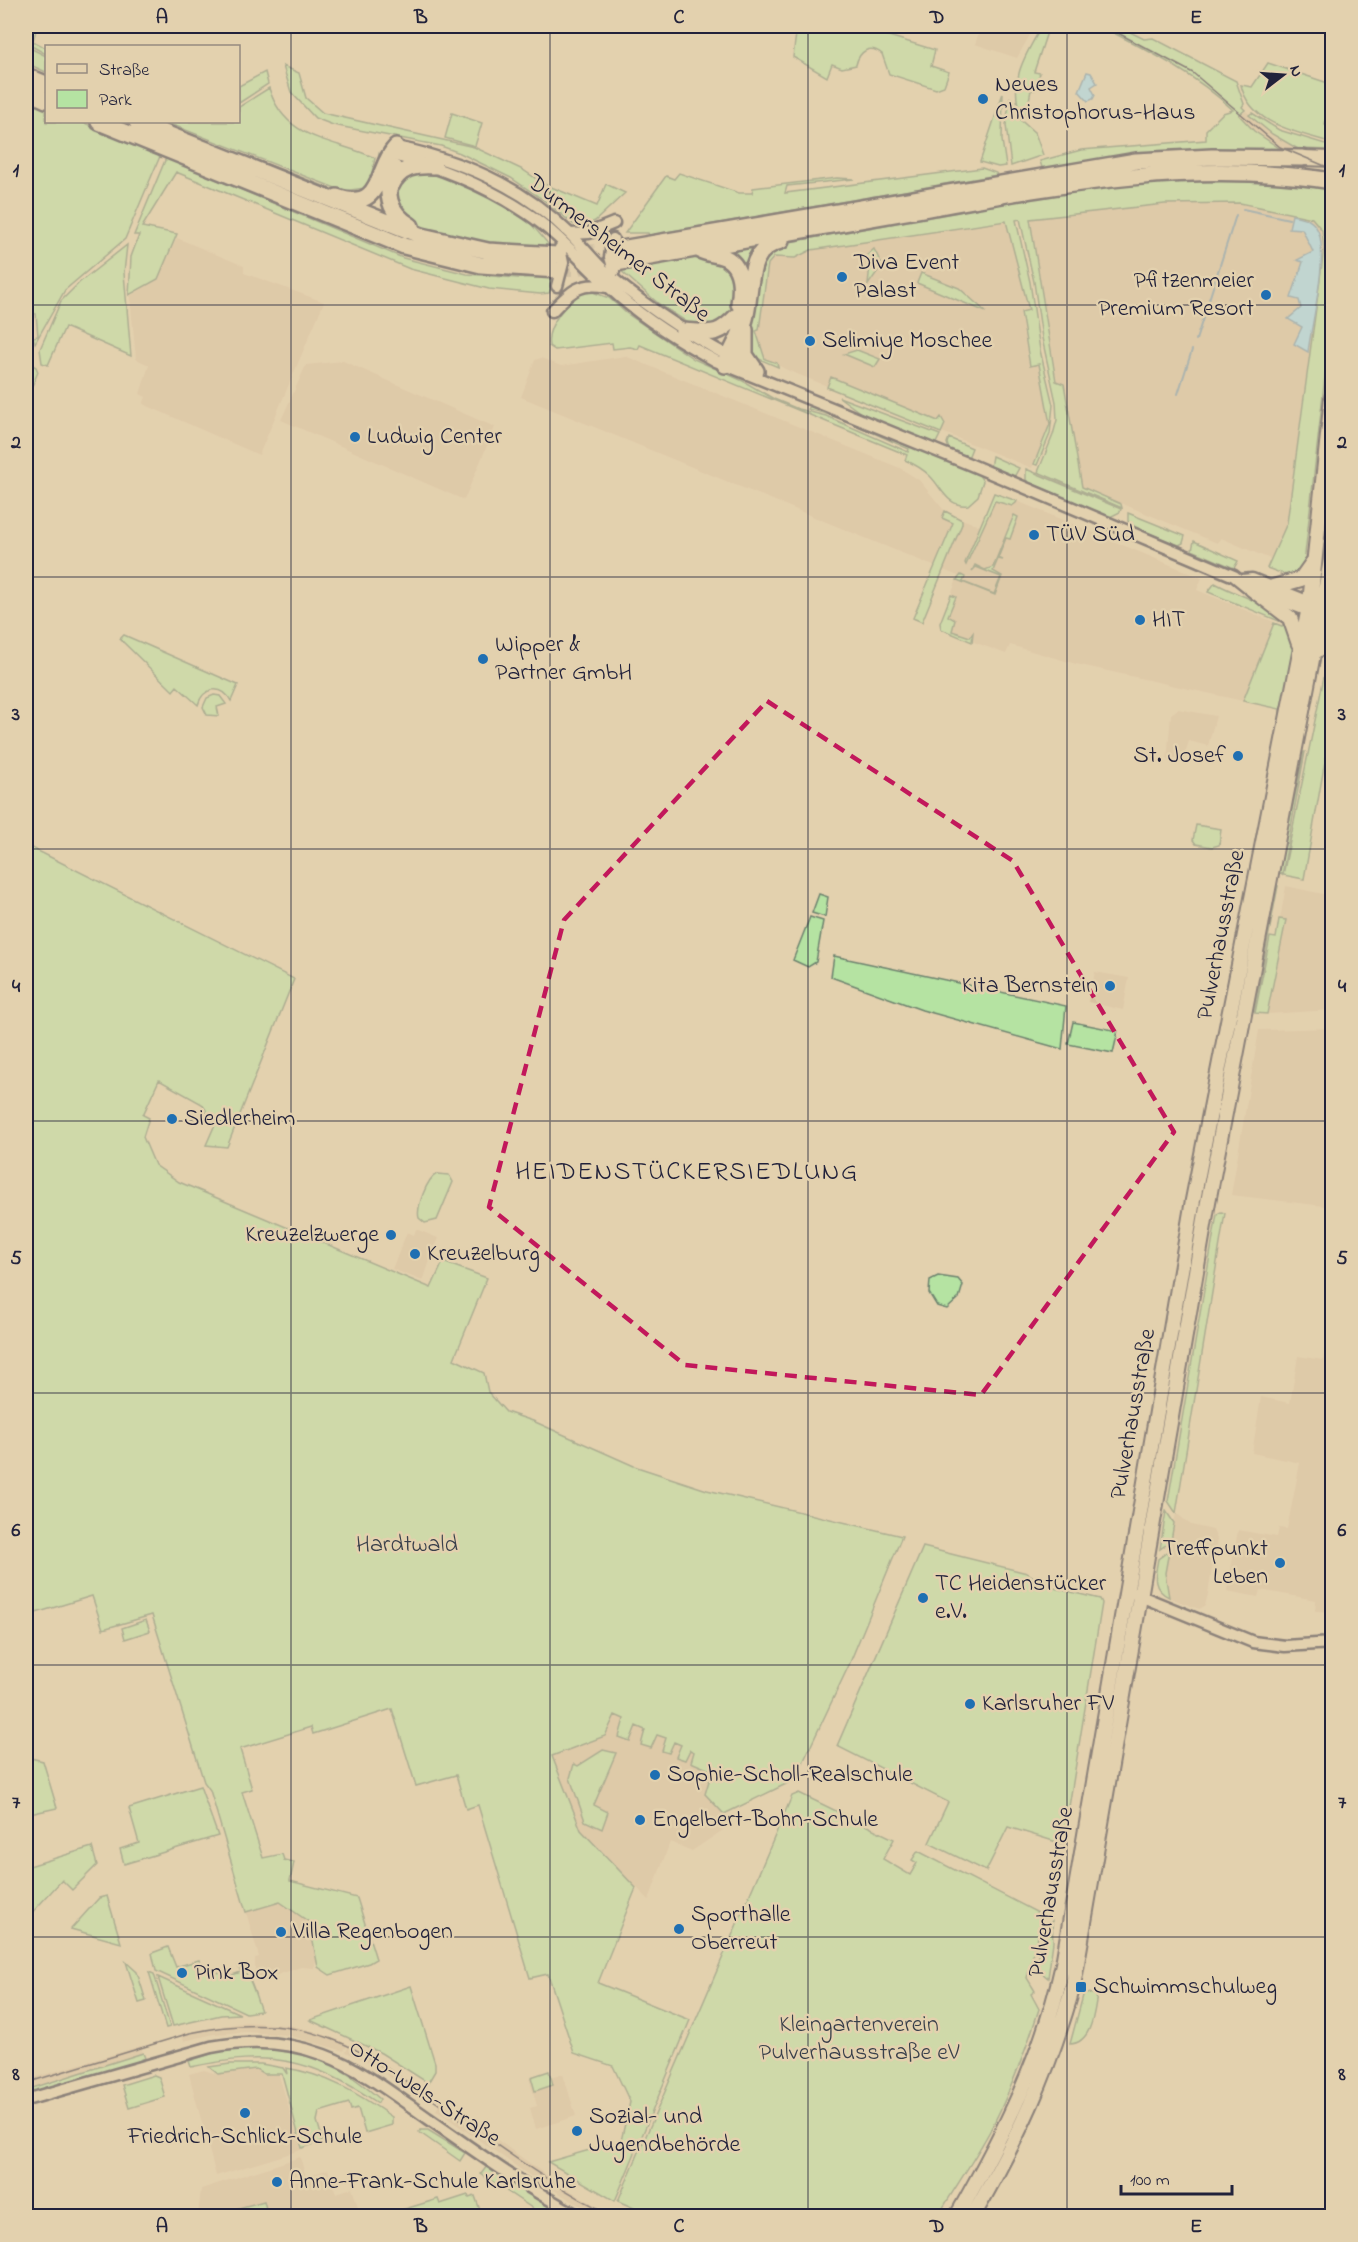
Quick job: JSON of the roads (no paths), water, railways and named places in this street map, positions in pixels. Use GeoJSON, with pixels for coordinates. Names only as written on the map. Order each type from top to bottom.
{"type":"FeatureCollection","features":[{"type":"Feature","properties":{"kind":"highway"},"geometry":{"type":"LineString","coordinates":[[26,76],[45,84]]}},
{"type":"Feature","properties":{"kind":"highway"},"geometry":{"type":"LineString","coordinates":[[26,91],[45,100]]}},
{"type":"Feature","properties":{"kind":"highway"},"geometry":{"type":"LineString","coordinates":[[101,123],[404,246],[481,265],[557,262],[488,251],[422,236],[139,123]]}},
{"type":"Feature","properties":{"kind":"highway"},"geometry":{"type":"LineString","coordinates":[[395,152],[388,185],[388,198],[394,215],[422,236]]}},
{"type":"Feature","properties":{"kind":"highway"},"geometry":{"type":"LineString","coordinates":[[286,183],[312,187],[342,199],[359,200],[368,196],[378,186],[395,152]]}},
{"type":"Feature","properties":{"kind":"highway"},"geometry":{"type":"LineString","coordinates":[[614,251],[1136,161],[1212,156],[1303,158]]}},
{"type":"Feature","properties":{"kind":"highway"},"geometry":{"type":"LineString","coordinates":[[389,188],[398,174],[409,167],[434,166]]}},
{"type":"Feature","properties":{"kind":"highway"},"geometry":{"type":"LineString","coordinates":[[614,251],[698,249],[1136,175],[1241,171],[1332,181]]}},
{"type":"Feature","properties":{"kind":"highway"},"geometry":{"type":"LineString","coordinates":[[723,359],[742,316],[753,266],[762,250],[776,242],[819,234],[838,224]]}},
{"type":"Feature","properties":{"kind":"highway"},"geometry":{"type":"LineString","coordinates":[[698,249],[723,257],[737,268],[741,284],[744,351],[748,361],[756,370]]}},
{"type":"Feature","properties":{"kind":"highway"},"geometry":{"type":"LineString","coordinates":[[683,331],[716,333],[742,316]]}},
{"type":"Feature","properties":{"kind":"main road"},"geometry":{"type":"LineString","coordinates":[[1303,158],[1332,159]]}},
{"type":"Feature","properties":{"kind":"main road"},"geometry":{"type":"LineString","coordinates":[[1321,611],[1319,536],[1332,398]]}},
{"type":"Feature","properties":{"kind":"main road"},"geometry":{"type":"LineString","coordinates":[[1273,587],[1293,583],[1309,571],[1319,536]]}},
{"type":"Feature","properties":{"kind":"main road"},"geometry":{"type":"LineString","coordinates":[[1321,611],[1332,555]]}},
{"type":"Feature","properties":{"kind":"main road"},"geometry":{"type":"LineString","coordinates":[[1247,585],[1290,618],[1300,651]]}},
{"type":"Feature","properties":{"kind":"main road","name":"Pulverhausstraße"},"geometry":{"type":"LineString","coordinates":[[973,2217],[1036,2098],[1056,2046],[1073,1986],[1194,1200],[1300,651],[1321,611]]}},
{"type":"Feature","properties":{"kind":"main road","name":"Pulverhausstraße"},"geometry":{"type":"LineString","coordinates":[[957,2217],[1000,2139],[1022,2093],[1045,2035],[1057,1991],[1321,611]]}},
{"type":"Feature","properties":{"kind":"main road"},"geometry":{"type":"LineString","coordinates":[[1306,691],[1322,643],[1332,632]]}},
{"type":"Feature","properties":{"kind":"street","name":"Durmersheimer Straße"},"geometry":{"type":"LineString","coordinates":[[395,152],[467,178],[500,196],[529,214],[723,359],[756,370],[775,385]]}},
{"type":"Feature","properties":{"kind":"street","name":"Durmersheimer Straße"},"geometry":{"type":"LineString","coordinates":[[395,152],[436,155],[474,170],[534,205],[570,234],[609,288],[660,328],[775,385],[1071,507],[1247,585],[1321,611]]}},
{"type":"Feature","properties":{"kind":"street"},"geometry":{"type":"LineString","coordinates":[[570,234],[589,233],[614,224]]}},
{"type":"Feature","properties":{"kind":"street"},"geometry":{"type":"LineString","coordinates":[[553,234],[563,257],[557,286]]}},
{"type":"Feature","properties":{"kind":"street"},"geometry":{"type":"LineString","coordinates":[[614,251],[611,262],[621,284]]}},
{"type":"Feature","properties":{"kind":"street"},"geometry":{"type":"LineString","coordinates":[[552,311],[578,286],[590,284],[609,288]]}},
{"type":"Feature","properties":{"kind":"street","name":"Durmersheimer Straße"},"geometry":{"type":"LineString","coordinates":[[1247,585],[1252,579],[1321,611]]}},
{"type":"Feature","properties":{"kind":"street"},"geometry":{"type":"LineString","coordinates":[[1134,1593],[1253,1642],[1285,1646],[1332,1643]]}},
{"type":"Feature","properties":{"kind":"street","name":"Otto-Wels-Straße"},"geometry":{"type":"LineString","coordinates":[[26,2100],[211,2047],[250,2042],[292,2046],[325,2055],[360,2073],[512,2177],[579,2217]]}},
{"type":"Feature","properties":{"kind":"water"},"geometry":{"type":"Polygon","coordinates":[[[1087,72],[1091,73],[1097,83],[1091,87],[1095,95],[1093,99],[1088,101],[1079,91],[1087,72]]]}},
{"type":"Feature","properties":{"kind":"water"},"geometry":{"type":"Polygon","coordinates":[[[1292,215],[1302,217],[1316,227],[1322,252],[1319,287],[1308,352],[1294,344],[1302,327],[1288,319],[1301,308],[1299,300],[1291,298],[1303,262],[1297,260],[1313,252],[1302,229],[1289,228],[1292,215]]]}},
{"type":"Feature","properties":{"kind":"waterway"},"geometry":{"type":"LineString","coordinates":[[1243,209],[1289,219]]}},
{"type":"Feature","properties":{"kind":"waterway"},"geometry":{"type":"LineString","coordinates":[[1207,306],[1236,215]]}},
{"type":"Feature","properties":{"kind":"waterway"},"geometry":{"type":"LineString","coordinates":[[1196,340],[1204,315]]}},
{"type":"Feature","properties":{"kind":"waterway"},"geometry":{"type":"LineString","coordinates":[[1178,394],[1192,350]]}},
{"type":"Feature","properties":{"kind":"tunnel"},"geometry":{"type":"LineString","coordinates":[[557,255],[615,250]]}},
{"type":"Feature","properties":{"kind":"tunnel"},"geometry":{"type":"LineString","coordinates":[[557,270],[599,265]]}},
{"type":"Feature","properties":{"kind":"tram line"},"geometry":{"type":"LineString","coordinates":[[1105,26],[1193,73],[1280,147],[1332,169]]}},
{"type":"Feature","properties":{"kind":"tram line"},"geometry":{"type":"LineString","coordinates":[[26,2083],[190,2033],[225,2027],[260,2025],[312,2032],[343,2043],[369,2057],[542,2176],[613,2216]]}},
{"type":"Feature","properties":{"kind":"place","name":"Neues Christophorus-Haus"},"geometry":{"type":"Point","coordinates":[983,99]}},
{"type":"Feature","properties":{"kind":"place","name":"Diva Event Palast"},"geometry":{"type":"Point","coordinates":[842,277]}},
{"type":"Feature","properties":{"kind":"place","name":"Pfitzenmeier Premium Resort"},"geometry":{"type":"Point","coordinates":[1266,295]}},
{"type":"Feature","properties":{"kind":"place","name":"Selimiye Moschee"},"geometry":{"type":"Point","coordinates":[810,341]}},
{"type":"Feature","properties":{"kind":"place","name":"Ludwig Center"},"geometry":{"type":"Point","coordinates":[355,437]}},
{"type":"Feature","properties":{"kind":"place","name":"TÜV Süd"},"geometry":{"type":"Point","coordinates":[1034,535]}},
{"type":"Feature","properties":{"kind":"place","name":"HIT"},"geometry":{"type":"Point","coordinates":[1140,620]}},
{"type":"Feature","properties":{"kind":"place","name":"Wipper & Partner GmbH"},"geometry":{"type":"Point","coordinates":[483,659]}},
{"type":"Feature","properties":{"kind":"place","name":"St. Josef"},"geometry":{"type":"Point","coordinates":[1238,756]}},
{"type":"Feature","properties":{"kind":"place","name":"Kita Bernstein"},"geometry":{"type":"Point","coordinates":[1110,986]}},
{"type":"Feature","properties":{"kind":"place","name":"Siedlerheim"},"geometry":{"type":"Point","coordinates":[172,1119]}},
{"type":"Feature","properties":{"kind":"place","name":"Kreuzelzwerge"},"geometry":{"type":"Point","coordinates":[391,1235]}},
{"type":"Feature","properties":{"kind":"place","name":"Kreuzelburg"},"geometry":{"type":"Point","coordinates":[415,1254]}},
{"type":"Feature","properties":{"kind":"place","name":"Treffpunkt Leben"},"geometry":{"type":"Point","coordinates":[1280,1563]}},
{"type":"Feature","properties":{"kind":"place","name":"TC Heidenstücker e.V."},"geometry":{"type":"Point","coordinates":[923,1598]}},
{"type":"Feature","properties":{"kind":"place","name":"Karlsruher FV"},"geometry":{"type":"Point","coordinates":[970,1704]}},
{"type":"Feature","properties":{"kind":"place","name":"Sophie-Scholl-Realschule"},"geometry":{"type":"Point","coordinates":[655,1775]}},
{"type":"Feature","properties":{"kind":"place","name":"Engelbert-Bohn-Schule"},"geometry":{"type":"Point","coordinates":[640,1820]}},
{"type":"Feature","properties":{"kind":"place","name":"Sporthalle Oberreut"},"geometry":{"type":"Point","coordinates":[679,1929]}},
{"type":"Feature","properties":{"kind":"place","name":"Villa Regenbogen"},"geometry":{"type":"Point","coordinates":[281,1932]}},
{"type":"Feature","properties":{"kind":"place","name":"Pink Box"},"geometry":{"type":"Point","coordinates":[182,1973]}},
{"type":"Feature","properties":{"kind":"place","name":"Schwimmschulweg"},"geometry":{"type":"Point","coordinates":[1081,1987]}},
{"type":"Feature","properties":{"kind":"place","name":"Friedrich-Schlick-Schule"},"geometry":{"type":"Point","coordinates":[245,2113]}},
{"type":"Feature","properties":{"kind":"place","name":"Sozial- und Jugendbehörde"},"geometry":{"type":"Point","coordinates":[577,2131]}},
{"type":"Feature","properties":{"kind":"place","name":"Anne-Frank-Schule Karlsruhe"},"geometry":{"type":"Point","coordinates":[277,2182]}},
{"type":"Feature","properties":{"kind":"district","name":"HEIDENSTÜCKERSIEDLUNG"},"geometry":{"type":"Point","coordinates":[687,1173]}},
{"type":"Feature","properties":{"kind":"park label","name":"Hardtwald"},"geometry":{"type":"Point","coordinates":[407,1545]}},
{"type":"Feature","properties":{"kind":"park label","name":"Kleingartenverein Pulverhausstraße eV"},"geometry":{"type":"Point","coordinates":[859,2039]}}]}
